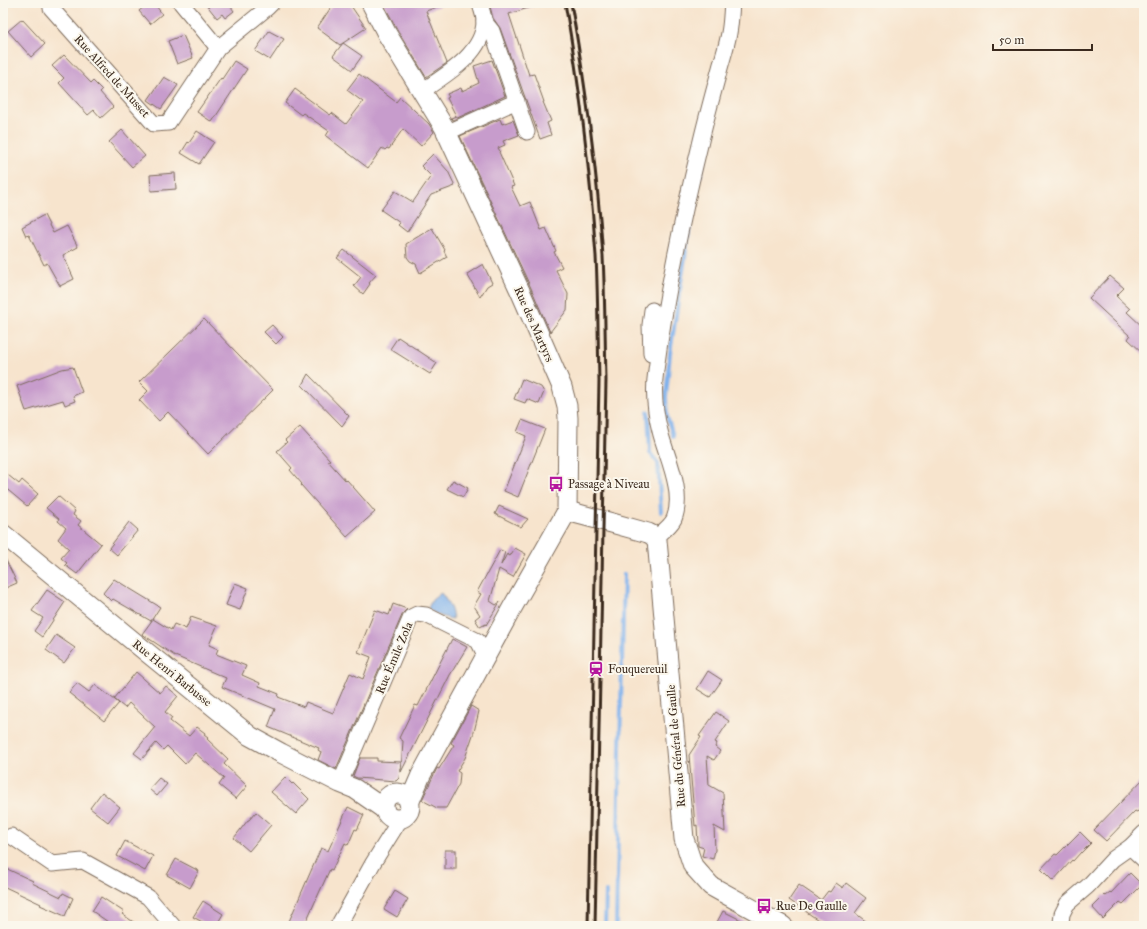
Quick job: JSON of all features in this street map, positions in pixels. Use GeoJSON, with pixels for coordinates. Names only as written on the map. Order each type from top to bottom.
{"type":"FeatureCollection","features":[{"type":"Feature","properties":{"kind":"street","name":"Rue Alfred de Musset"},"geometry":{"type":"LineString","coordinates":[[53,3],[51,8],[154,124],[168,123],[218,48],[272,3]]}},
{"type":"Feature","properties":{"kind":"street"},"geometry":{"type":"LineString","coordinates":[[181,3],[218,48]]}},
{"type":"Feature","properties":{"kind":"street","name":"Rue des Martyrs"},"geometry":{"type":"LineString","coordinates":[[370,3],[446,133],[521,293],[564,394],[568,418],[567,511],[486,656]]}},
{"type":"Feature","properties":{"kind":"street"},"geometry":{"type":"LineString","coordinates":[[422,91],[464,61],[474,49],[481,36],[484,22],[480,3]]}},
{"type":"Feature","properties":{"kind":"street"},"geometry":{"type":"LineString","coordinates":[[567,511],[648,533],[655,538],[670,525],[677,507],[674,479],[657,420],[655,373],[670,279],[680,229],[700,144],[729,34],[732,3]]}},
{"type":"Feature","properties":{"kind":"street"},"geometry":{"type":"LineString","coordinates":[[484,22],[492,31],[527,132]]}},
{"type":"Feature","properties":{"kind":"street"},"geometry":{"type":"LineString","coordinates":[[446,133],[517,101]]}},
{"type":"Feature","properties":{"kind":"street"},"geometry":{"type":"LineString","coordinates":[[652,310],[650,341],[655,384]]}},
{"type":"Feature","properties":{"kind":"street","name":"Rue Henri Barbusse"},"geometry":{"type":"LineString","coordinates":[[3,534],[250,736],[348,786],[374,793],[396,805]]}},
{"type":"Feature","properties":{"kind":"street","name":"Rue du Général de Gaulle"},"geometry":{"type":"LineString","coordinates":[[655,538],[658,543],[684,839],[693,866],[710,886],[783,926]]}},
{"type":"Feature","properties":{"kind":"street","name":"Rue Émile Zola"},"geometry":{"type":"LineString","coordinates":[[348,786],[411,616],[417,614],[426,616],[478,641],[486,656]]}},
{"type":"Feature","properties":{"kind":"street"},"geometry":{"type":"LineString","coordinates":[[338,926],[382,848],[396,805],[421,775],[486,656]]}},
{"type":"Feature","properties":{"kind":"street"},"geometry":{"type":"LineString","coordinates":[[1062,926],[1062,914],[1067,904],[1088,886],[1113,859],[1130,847],[1144,833]]}},
{"type":"Feature","properties":{"kind":"street"},"geometry":{"type":"LineString","coordinates":[[11,836],[52,864],[83,861],[89,864],[148,897],[173,926]]}},
{"type":"Feature","properties":{"kind":"street"},"geometry":{"type":"LineString","coordinates":[[1130,847],[1144,860]]}},
{"type":"Feature","properties":{"kind":"water"},"geometry":{"type":"Polygon","coordinates":[[[441,593],[450,608],[453,619],[439,615],[428,608],[432,600],[441,593]]]}},
{"type":"Feature","properties":{"kind":"building"},"geometry":{"type":"Polygon","coordinates":[[[149,3],[154,3],[162,14],[150,24],[139,11],[149,3]]]}},
{"type":"Feature","properties":{"kind":"building"},"geometry":{"type":"Polygon","coordinates":[[[205,3],[235,3],[231,7],[234,11],[225,18],[222,14],[217,18],[205,3]]]}},
{"type":"Feature","properties":{"kind":"building"},"geometry":{"type":"Polygon","coordinates":[[[334,3],[349,3],[366,28],[340,45],[317,28],[334,3]]]}},
{"type":"Feature","properties":{"kind":"building"},"geometry":{"type":"Polygon","coordinates":[[[383,3],[445,3],[426,11],[447,63],[426,77],[383,3]]]}},
{"type":"Feature","properties":{"kind":"building"},"geometry":{"type":"Polygon","coordinates":[[[489,3],[537,3],[538,5],[509,14],[529,75],[534,74],[551,121],[547,123],[551,135],[540,139],[500,28],[493,18],[489,3]]]}},
{"type":"Feature","properties":{"kind":"building"},"geometry":{"type":"Polygon","coordinates":[[[22,19],[45,44],[31,57],[8,31],[22,19]]]}},
{"type":"Feature","properties":{"kind":"building"},"geometry":{"type":"Polygon","coordinates":[[[269,31],[284,39],[270,60],[255,51],[269,31]]]}},
{"type":"Feature","properties":{"kind":"building"},"geometry":{"type":"Polygon","coordinates":[[[183,35],[193,58],[177,64],[168,41],[183,35]]]}},
{"type":"Feature","properties":{"kind":"building"},"geometry":{"type":"Polygon","coordinates":[[[343,43],[362,56],[352,70],[333,56],[343,43]]]}},
{"type":"Feature","properties":{"kind":"building"},"geometry":{"type":"Polygon","coordinates":[[[64,55],[91,83],[93,81],[102,90],[100,92],[113,107],[101,118],[94,110],[88,115],[59,83],[64,78],[52,66],[64,55]]]}},
{"type":"Feature","properties":{"kind":"building"},"geometry":{"type":"Polygon","coordinates":[[[492,60],[505,96],[453,120],[451,118],[456,116],[447,98],[449,97],[447,94],[461,88],[462,91],[479,83],[474,66],[492,60]]]}},
{"type":"Feature","properties":{"kind":"building"},"geometry":{"type":"Polygon","coordinates":[[[234,61],[247,69],[212,122],[197,112],[234,61]]]}},
{"type":"Feature","properties":{"kind":"building"},"geometry":{"type":"Polygon","coordinates":[[[359,74],[396,102],[400,97],[429,124],[434,132],[421,146],[403,129],[389,149],[387,148],[385,150],[382,148],[368,168],[326,136],[329,131],[303,113],[301,115],[285,103],[295,89],[330,115],[332,113],[346,124],[363,102],[347,90],[359,74]]]}},
{"type":"Feature","properties":{"kind":"building"},"geometry":{"type":"Polygon","coordinates":[[[164,77],[178,85],[161,109],[148,100],[164,77]]]}},
{"type":"Feature","properties":{"kind":"building"},"geometry":{"type":"Polygon","coordinates":[[[500,119],[502,124],[513,120],[519,135],[503,141],[505,145],[498,148],[514,186],[511,187],[520,206],[530,202],[541,230],[546,228],[556,251],[554,252],[562,267],[556,270],[568,294],[567,310],[550,332],[460,136],[500,119]]]}},
{"type":"Feature","properties":{"kind":"building"},"geometry":{"type":"Polygon","coordinates":[[[122,130],[145,156],[132,167],[109,142],[122,130]]]}},
{"type":"Feature","properties":{"kind":"building"},"geometry":{"type":"Polygon","coordinates":[[[197,131],[214,142],[199,164],[181,153],[197,131]]]}},
{"type":"Feature","properties":{"kind":"building"},"geometry":{"type":"Polygon","coordinates":[[[433,154],[448,171],[455,186],[431,195],[407,232],[398,225],[400,223],[381,210],[395,191],[413,202],[431,176],[421,166],[433,154]]]}},
{"type":"Feature","properties":{"kind":"building"},"geometry":{"type":"Polygon","coordinates":[[[175,173],[176,189],[151,191],[150,175],[175,173]]]}},
{"type":"Feature","properties":{"kind":"building"},"geometry":{"type":"Polygon","coordinates":[[[44,215],[53,233],[67,226],[78,247],[63,255],[74,279],[60,286],[47,263],[44,265],[29,235],[26,236],[22,227],[44,215]]]}},
{"type":"Feature","properties":{"kind":"building"},"geometry":{"type":"Polygon","coordinates":[[[432,228],[445,250],[444,251],[447,257],[420,273],[416,264],[410,261],[407,257],[406,244],[432,228]]]}},
{"type":"Feature","properties":{"kind":"building"},"geometry":{"type":"Polygon","coordinates":[[[344,250],[376,275],[369,283],[370,284],[363,294],[354,286],[361,277],[337,258],[344,250]]]}},
{"type":"Feature","properties":{"kind":"building"},"geometry":{"type":"Polygon","coordinates":[[[483,264],[492,283],[487,286],[480,297],[467,274],[483,264]]]}},
{"type":"Feature","properties":{"kind":"building"},"geometry":{"type":"Polygon","coordinates":[[[1110,276],[1124,288],[1116,296],[1130,309],[1127,312],[1144,328],[1144,354],[1128,339],[1130,336],[1089,298],[1110,276]]]}},
{"type":"Feature","properties":{"kind":"building"},"geometry":{"type":"Polygon","coordinates":[[[204,319],[273,390],[208,454],[168,412],[159,421],[139,400],[148,391],[139,382],[204,319]]]}},
{"type":"Feature","properties":{"kind":"building"},"geometry":{"type":"Polygon","coordinates":[[[272,325],[283,337],[276,344],[264,332],[272,325]]]}},
{"type":"Feature","properties":{"kind":"building"},"geometry":{"type":"Polygon","coordinates":[[[398,337],[437,363],[430,374],[390,349],[398,337]]]}},
{"type":"Feature","properties":{"kind":"building"},"geometry":{"type":"Polygon","coordinates":[[[73,367],[82,392],[73,396],[75,401],[65,405],[63,400],[26,411],[17,386],[62,369],[73,367]]]}},
{"type":"Feature","properties":{"kind":"building"},"geometry":{"type":"Polygon","coordinates":[[[308,374],[349,416],[342,426],[302,385],[308,374]]]}},
{"type":"Feature","properties":{"kind":"building"},"geometry":{"type":"Polygon","coordinates":[[[522,379],[541,387],[544,392],[539,404],[527,399],[525,403],[514,399],[522,379]]]}},
{"type":"Feature","properties":{"kind":"building"},"geometry":{"type":"Polygon","coordinates":[[[522,420],[545,429],[518,497],[504,491],[526,436],[517,432],[522,420]]]}},
{"type":"Feature","properties":{"kind":"building"},"geometry":{"type":"Polygon","coordinates":[[[300,427],[330,460],[328,461],[375,512],[347,537],[301,485],[302,484],[290,470],[292,468],[277,451],[287,442],[285,440],[300,427]]]}},
{"type":"Feature","properties":{"kind":"building"},"geometry":{"type":"Polygon","coordinates":[[[3,471],[19,484],[22,480],[38,494],[27,506],[3,486],[3,471]]]}},
{"type":"Feature","properties":{"kind":"building"},"geometry":{"type":"Polygon","coordinates":[[[453,480],[468,488],[463,497],[447,489],[453,480]]]}},
{"type":"Feature","properties":{"kind":"building"},"geometry":{"type":"Polygon","coordinates":[[[58,496],[75,511],[73,515],[81,521],[78,525],[101,544],[77,574],[65,565],[67,563],[61,558],[69,549],[58,539],[66,528],[58,521],[59,519],[46,508],[58,496]]]}},
{"type":"Feature","properties":{"kind":"building"},"geometry":{"type":"Polygon","coordinates":[[[499,506],[528,519],[521,527],[495,514],[499,506]]]}},
{"type":"Feature","properties":{"kind":"building"},"geometry":{"type":"Polygon","coordinates":[[[129,522],[138,530],[117,555],[109,548],[129,522]]]}},
{"type":"Feature","properties":{"kind":"building"},"geometry":{"type":"Polygon","coordinates":[[[515,548],[526,554],[513,577],[499,569],[490,601],[496,605],[500,602],[486,625],[480,627],[475,619],[480,615],[474,606],[481,594],[477,592],[500,550],[505,552],[501,565],[507,554],[510,556],[515,548]]]}},
{"type":"Feature","properties":{"kind":"building"},"geometry":{"type":"Polygon","coordinates":[[[3,554],[17,583],[3,589],[3,554]]]}},
{"type":"Feature","properties":{"kind":"building"},"geometry":{"type":"Polygon","coordinates":[[[114,579],[160,607],[151,621],[113,599],[111,601],[103,593],[114,579]]]}},
{"type":"Feature","properties":{"kind":"building"},"geometry":{"type":"Polygon","coordinates":[[[235,583],[248,588],[240,610],[226,605],[235,583]]]}},
{"type":"Feature","properties":{"kind":"building"},"geometry":{"type":"Polygon","coordinates":[[[47,590],[65,602],[42,637],[34,631],[43,618],[32,611],[47,590]]]}},
{"type":"Feature","properties":{"kind":"building"},"geometry":{"type":"Polygon","coordinates":[[[393,604],[407,609],[403,613],[336,769],[318,760],[321,752],[318,750],[319,748],[268,727],[275,709],[222,687],[226,678],[175,656],[142,634],[153,619],[171,630],[174,624],[186,629],[191,617],[217,626],[209,645],[218,649],[216,654],[246,666],[242,675],[260,683],[259,686],[279,694],[278,697],[304,707],[306,702],[333,713],[350,673],[363,679],[371,657],[358,652],[375,610],[389,615],[393,604]]]}},
{"type":"Feature","properties":{"kind":"building"},"geometry":{"type":"Polygon","coordinates":[[[56,635],[75,648],[64,663],[46,650],[56,635]]]}},
{"type":"Feature","properties":{"kind":"building"},"geometry":{"type":"Polygon","coordinates":[[[452,639],[467,647],[450,675],[401,772],[403,741],[399,738],[415,705],[418,706],[452,639]]]}},
{"type":"Feature","properties":{"kind":"building"},"geometry":{"type":"Polygon","coordinates":[[[708,671],[722,680],[710,697],[697,689],[708,671]]]}},
{"type":"Feature","properties":{"kind":"building"},"geometry":{"type":"Polygon","coordinates":[[[136,672],[160,693],[166,686],[178,696],[165,712],[172,718],[170,721],[189,736],[197,727],[205,733],[204,735],[208,738],[207,739],[228,759],[224,764],[247,786],[236,799],[219,785],[224,778],[195,753],[185,764],[167,746],[163,750],[156,743],[142,759],[134,753],[155,727],[129,703],[125,708],[114,699],[136,672]]]}},
{"type":"Feature","properties":{"kind":"building"},"geometry":{"type":"Polygon","coordinates":[[[77,683],[89,692],[95,685],[119,703],[104,721],[69,693],[77,683]]]}},
{"type":"Feature","properties":{"kind":"building"},"geometry":{"type":"Polygon","coordinates":[[[471,706],[479,711],[474,732],[465,758],[457,771],[460,773],[459,784],[446,808],[437,808],[422,800],[437,768],[439,769],[454,745],[451,743],[471,706]]]}},
{"type":"Feature","properties":{"kind":"building"},"geometry":{"type":"Polygon","coordinates":[[[716,712],[729,721],[715,742],[717,743],[715,747],[720,751],[714,760],[707,756],[709,785],[723,793],[725,832],[714,826],[715,850],[713,859],[702,856],[704,848],[698,846],[689,755],[701,737],[699,736],[716,712]]]}},
{"type":"Feature","properties":{"kind":"building"},"geometry":{"type":"Polygon","coordinates":[[[360,758],[377,758],[377,761],[401,762],[399,778],[396,781],[357,778],[353,776],[360,758]]]}},
{"type":"Feature","properties":{"kind":"building"},"geometry":{"type":"Polygon","coordinates":[[[285,777],[309,799],[296,814],[271,792],[285,777]]]}},
{"type":"Feature","properties":{"kind":"building"},"geometry":{"type":"Polygon","coordinates":[[[159,778],[167,784],[157,796],[149,789],[159,778]]]}},
{"type":"Feature","properties":{"kind":"building"},"geometry":{"type":"Polygon","coordinates":[[[1144,778],[1144,805],[1137,812],[1135,811],[1106,841],[1094,830],[1144,778]]]}},
{"type":"Feature","properties":{"kind":"building"},"geometry":{"type":"Polygon","coordinates":[[[102,792],[120,807],[108,822],[90,808],[102,792]]]}},
{"type":"Feature","properties":{"kind":"building"},"geometry":{"type":"Polygon","coordinates":[[[348,807],[364,815],[357,830],[355,829],[348,845],[345,843],[332,870],[330,869],[304,926],[287,926],[321,848],[328,851],[348,807]]]}},
{"type":"Feature","properties":{"kind":"building"},"geometry":{"type":"Polygon","coordinates":[[[256,812],[271,825],[249,851],[234,838],[256,812]]]}},
{"type":"Feature","properties":{"kind":"building"},"geometry":{"type":"Polygon","coordinates":[[[1080,832],[1091,843],[1073,861],[1072,860],[1053,881],[1041,869],[1055,854],[1057,855],[1080,832]]]}},
{"type":"Feature","properties":{"kind":"building"},"geometry":{"type":"Polygon","coordinates":[[[125,841],[153,856],[145,871],[117,856],[125,841]]]}},
{"type":"Feature","properties":{"kind":"building"},"geometry":{"type":"Polygon","coordinates":[[[445,850],[456,850],[456,869],[445,869],[445,850]]]}},
{"type":"Feature","properties":{"kind":"building"},"geometry":{"type":"Polygon","coordinates":[[[176,859],[199,871],[190,888],[167,875],[176,859]]]}},
{"type":"Feature","properties":{"kind":"building"},"geometry":{"type":"Polygon","coordinates":[[[3,867],[33,881],[32,883],[61,897],[63,893],[73,898],[65,916],[3,886],[3,867]]]}},
{"type":"Feature","properties":{"kind":"building"},"geometry":{"type":"Polygon","coordinates":[[[1130,873],[1142,885],[1123,904],[1120,902],[1103,919],[1092,907],[1104,895],[1105,896],[1110,892],[1111,893],[1130,873]]]}},
{"type":"Feature","properties":{"kind":"building"},"geometry":{"type":"Polygon","coordinates":[[[836,883],[843,888],[846,883],[866,898],[855,913],[872,926],[827,926],[789,900],[799,885],[821,900],[828,891],[830,892],[836,883]]]}},
{"type":"Feature","properties":{"kind":"building"},"geometry":{"type":"Polygon","coordinates":[[[395,891],[408,899],[397,917],[384,909],[395,891]]]}},
{"type":"Feature","properties":{"kind":"building"},"geometry":{"type":"Polygon","coordinates":[[[101,897],[124,912],[122,914],[139,926],[114,926],[92,911],[101,897]]]}},
{"type":"Feature","properties":{"kind":"building"},"geometry":{"type":"Polygon","coordinates":[[[203,901],[223,914],[216,926],[210,926],[193,917],[203,901]]]}},
{"type":"Feature","properties":{"kind":"building"},"geometry":{"type":"Polygon","coordinates":[[[723,911],[753,926],[717,926],[717,922],[723,911]]]}},
{"type":"Feature","properties":{"kind":"waterway"},"geometry":{"type":"LineString","coordinates":[[700,176],[707,147]]}},
{"type":"Feature","properties":{"kind":"waterway"},"geometry":{"type":"LineString","coordinates":[[673,436],[667,416],[666,397],[670,353],[693,206]]}},
{"type":"Feature","properties":{"kind":"waterway"},"geometry":{"type":"LineString","coordinates":[[648,412],[650,453],[658,463],[661,512]]}},
{"type":"Feature","properties":{"kind":"waterway"},"geometry":{"type":"LineString","coordinates":[[616,926],[624,574]]}},
{"type":"Feature","properties":{"kind":"waterway"},"geometry":{"type":"LineString","coordinates":[[605,926],[606,892]]}},
{"type":"Feature","properties":{"kind":"railway"},"geometry":{"type":"LineString","coordinates":[[565,3],[588,161],[596,256],[598,303],[599,381],[588,926]]}},
{"type":"Feature","properties":{"kind":"railway"},"geometry":{"type":"LineString","coordinates":[[571,3],[594,161],[601,224],[604,287],[606,380],[595,926]]}},
{"type":"Feature","properties":{"kind":"place","name":"Passage à Niveau"},"geometry":{"type":"Point","coordinates":[556,484]}},
{"type":"Feature","properties":{"kind":"place","name":"Fouquereuil"},"geometry":{"type":"Point","coordinates":[596,669]}},
{"type":"Feature","properties":{"kind":"place","name":"Rue De Gaulle"},"geometry":{"type":"Point","coordinates":[764,906]}}]}
